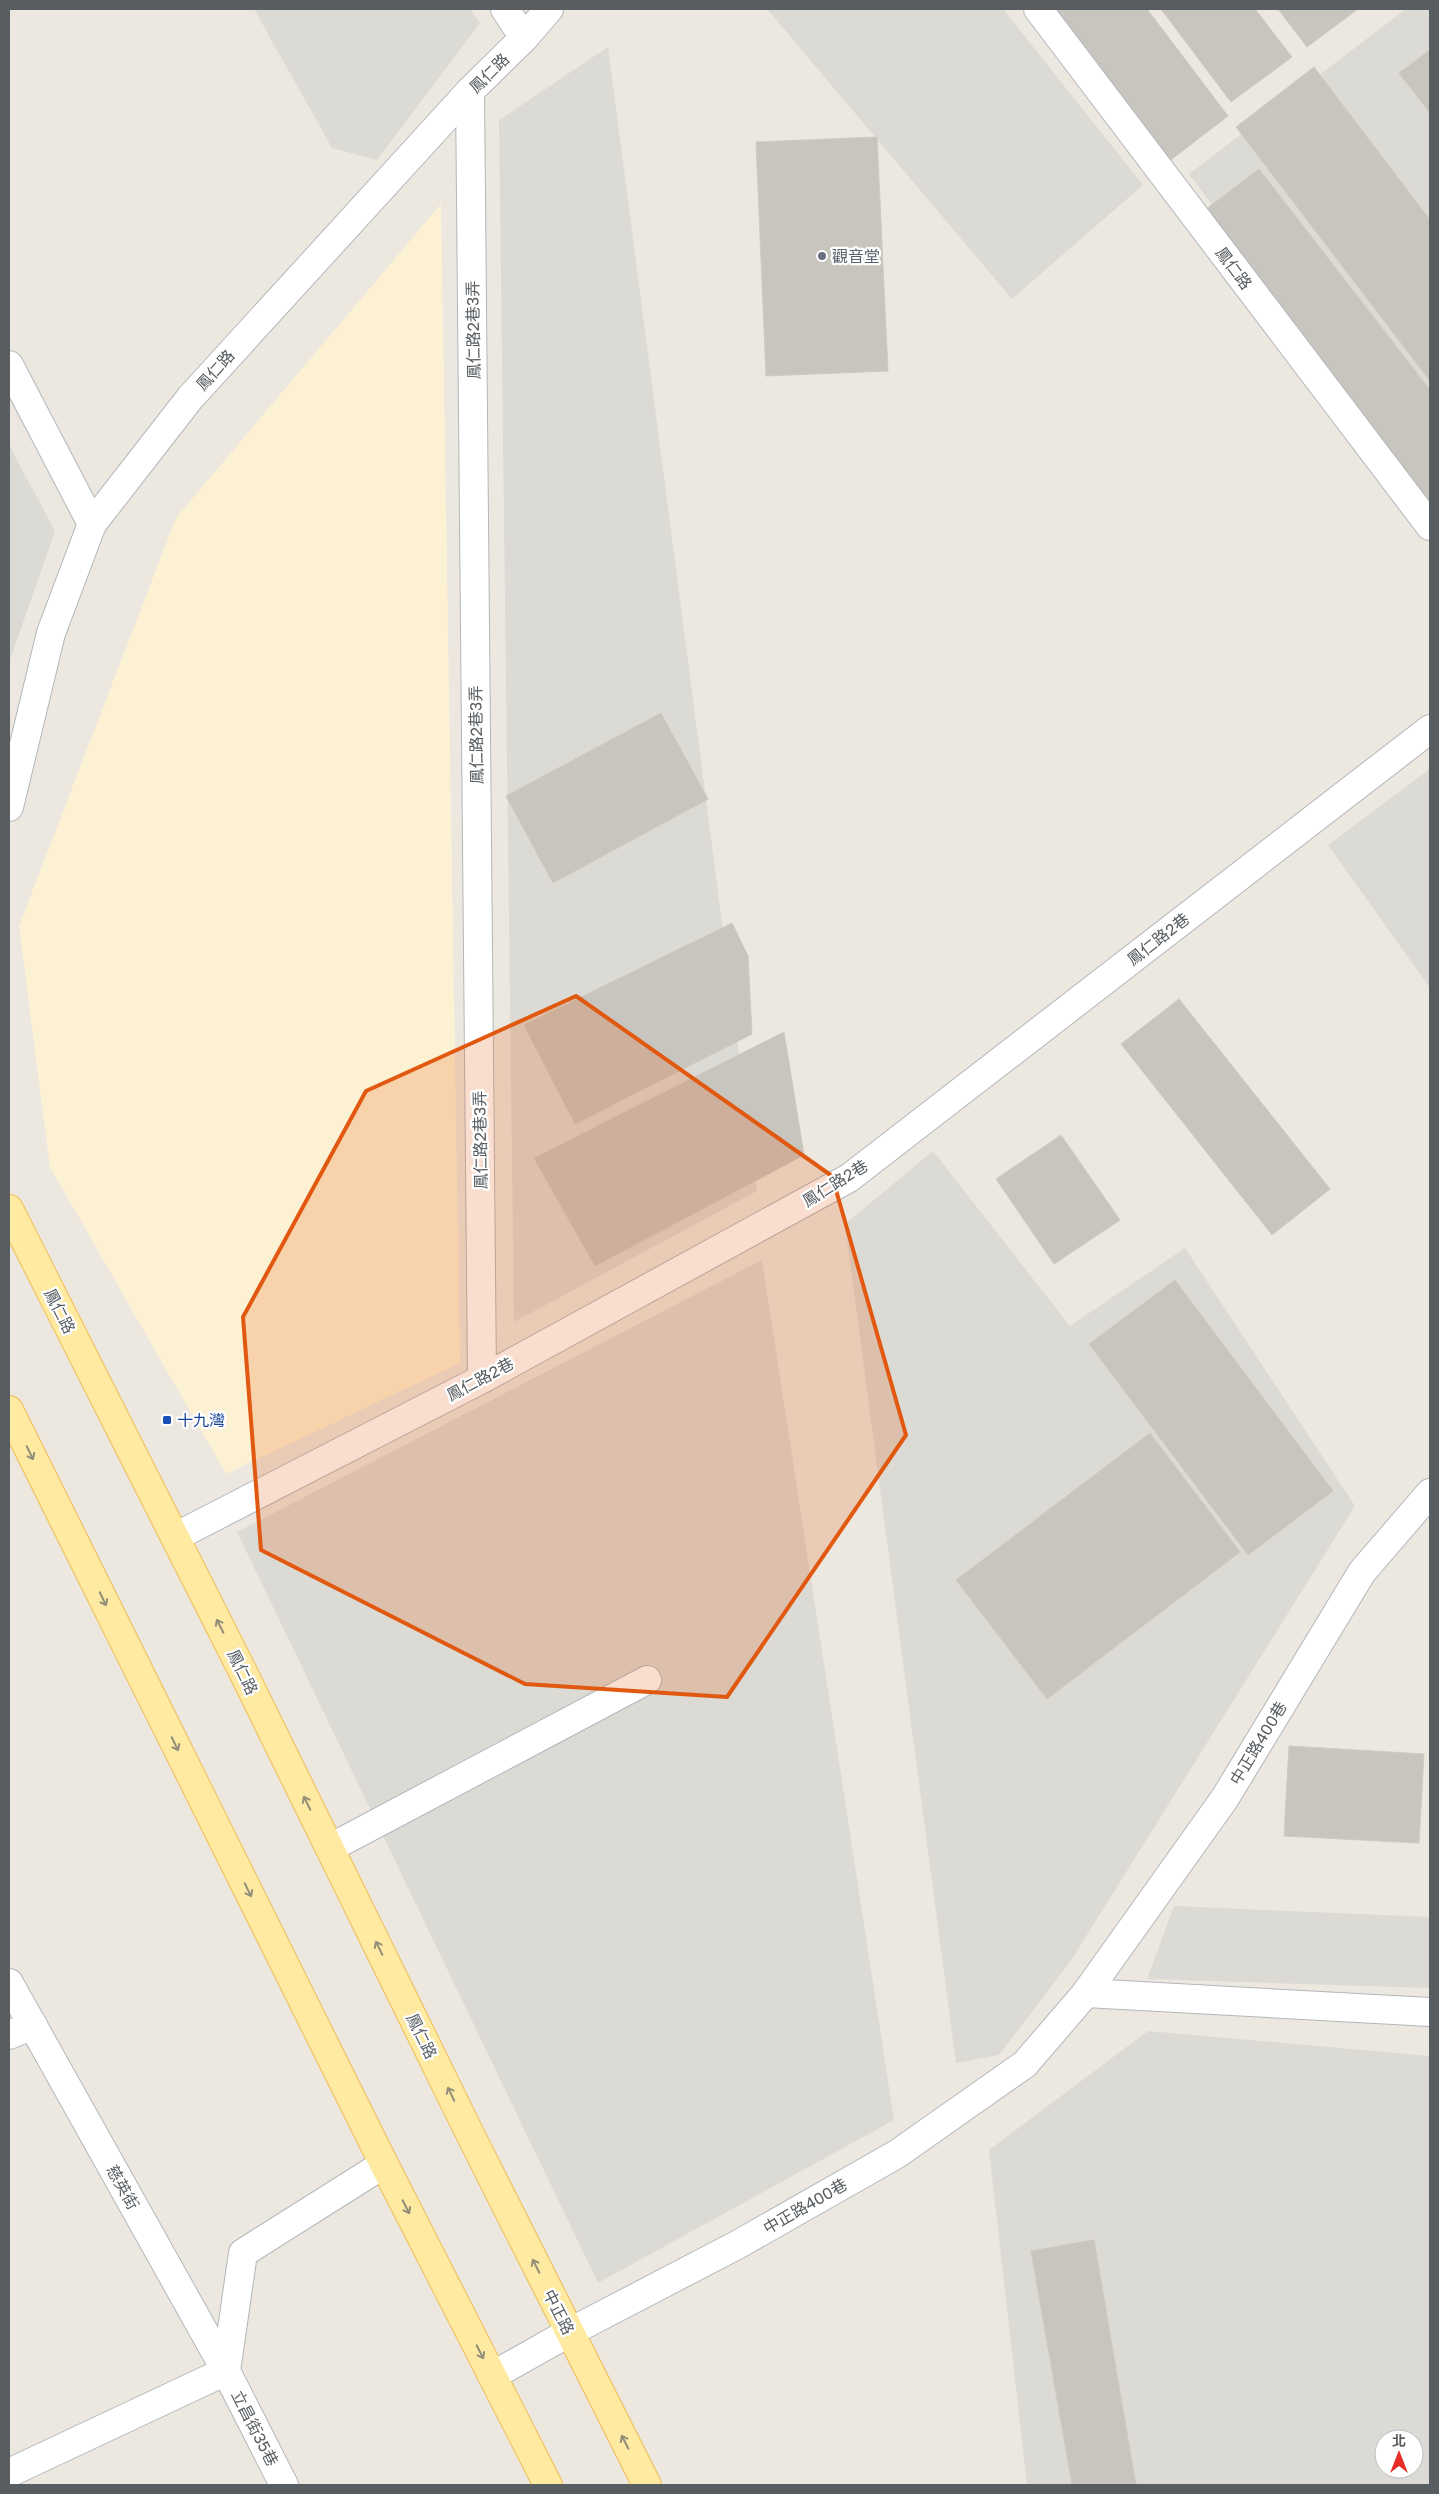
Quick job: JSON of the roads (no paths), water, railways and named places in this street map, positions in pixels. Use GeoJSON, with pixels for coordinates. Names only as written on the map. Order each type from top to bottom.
{"type":"FeatureCollection","features":[{"type":"Feature","properties":{"kind":"main road","name":"鳳仁路"},"geometry":{"type":"LineString","coordinates":[[9,1209],[330,1848],[472,2138]]}},
{"type":"Feature","properties":{"kind":"main road"},"geometry":{"type":"LineString","coordinates":[[9,1410],[384,2164],[548,2485]]}},
{"type":"Feature","properties":{"kind":"main road","name":"中正路"},"geometry":{"type":"LineString","coordinates":[[472,2138],[647,2485]]}},
{"type":"Feature","properties":{"kind":"street"},"geometry":{"type":"LineString","coordinates":[[504,9],[524,38]]}},
{"type":"Feature","properties":{"kind":"street","name":"鳳仁路"},"geometry":{"type":"LineString","coordinates":[[9,808],[51,633],[92,524],[190,398],[470,91],[524,38],[549,9]]}},
{"type":"Feature","properties":{"kind":"street","name":"鳳仁路"},"geometry":{"type":"LineString","coordinates":[[1038,9],[1430,526]]}},
{"type":"Feature","properties":{"kind":"street","name":"鳳仁路2巷3弄"},"geometry":{"type":"LineString","coordinates":[[470,91],[482,1379]]}},
{"type":"Feature","properties":{"kind":"street"},"geometry":{"type":"LineString","coordinates":[[9,365],[92,524]]}},
{"type":"Feature","properties":{"kind":"street","name":"鳳仁路2巷"},"geometry":{"type":"LineString","coordinates":[[175,1537],[482,1379],[848,1178],[1430,729]]}},
{"type":"Feature","properties":{"kind":"street","name":"中正路400巷"},"geometry":{"type":"LineString","coordinates":[[492,2376],[570,2332],[737,2245],[897,2154],[1025,2064],[1086,1993],[1225,1798],[1362,1572],[1430,1493]]}},
{"type":"Feature","properties":{"kind":"street"},"geometry":{"type":"LineString","coordinates":[[330,1848],[647,1680]]}},
{"type":"Feature","properties":{"kind":"street","name":"慈英街"},"geometry":{"type":"LineString","coordinates":[[9,1983],[21,2030],[226,2371]]}},
{"type":"Feature","properties":{"kind":"street"},"geometry":{"type":"LineString","coordinates":[[1086,1993],[1430,2012]]}},
{"type":"Feature","properties":{"kind":"street"},"geometry":{"type":"LineString","coordinates":[[9,2473],[226,2371],[243,2253],[384,2164]]}},
{"type":"Feature","properties":{"kind":"street","name":"立昌街35巷"},"geometry":{"type":"LineString","coordinates":[[226,2371],[284,2485]]}},
{"type":"Feature","properties":{"kind":"place","name":"觀音堂"},"geometry":{"type":"Point","coordinates":[822,256]}},
{"type":"Feature","properties":{"kind":"place","name":"十九灣"},"geometry":{"type":"Point","coordinates":[167,1420]}}]}
